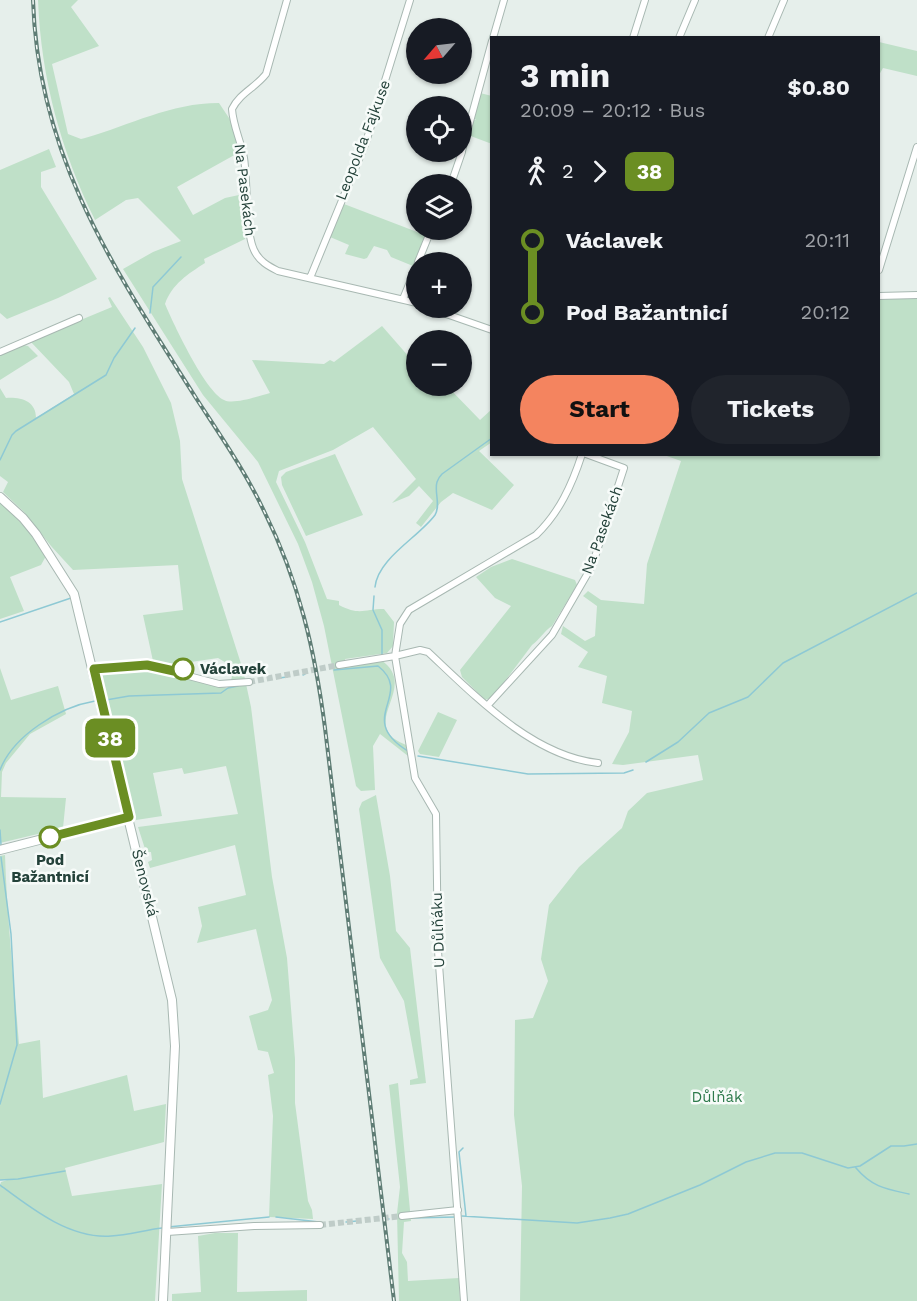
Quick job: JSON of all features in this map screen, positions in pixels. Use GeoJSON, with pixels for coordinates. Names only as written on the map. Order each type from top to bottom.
{"type":"FeatureCollection","features":[{"type":"Feature","properties":{"kind":"street","name":"Na Pasekách"},"geometry":{"type":"LineString","coordinates":[[287,0],[266,74],[260,82],[236,100],[232,109],[244,158],[250,232],[255,252],[261,260],[278,272],[406,300]]}},
{"type":"Feature","properties":{"kind":"street","name":"Leopolda Fajkuse"},"geometry":{"type":"LineString","coordinates":[[310,279],[366,142],[410,0]]}},
{"type":"Feature","properties":{"kind":"street"},"geometry":{"type":"LineString","coordinates":[[494,36],[504,0]]}},
{"type":"Feature","properties":{"kind":"street"},"geometry":{"type":"LineString","coordinates":[[634,36],[645,0]]}},
{"type":"Feature","properties":{"kind":"street"},"geometry":{"type":"LineString","coordinates":[[680,36],[695,0]]}},
{"type":"Feature","properties":{"kind":"street"},"geometry":{"type":"LineString","coordinates":[[769,36],[784,0]]}},
{"type":"Feature","properties":{"kind":"street"},"geometry":{"type":"LineString","coordinates":[[472,115],[490,50]]}},
{"type":"Feature","properties":{"kind":"street"},"geometry":{"type":"LineString","coordinates":[[880,267],[917,147]]}},
{"type":"Feature","properties":{"kind":"street"},"geometry":{"type":"LineString","coordinates":[[403,299],[406,292]]}},
{"type":"Feature","properties":{"kind":"street"},"geometry":{"type":"LineString","coordinates":[[880,296],[917,294]]}},
{"type":"Feature","properties":{"kind":"street"},"geometry":{"type":"LineString","coordinates":[[0,352],[79,318]]}},
{"type":"Feature","properties":{"kind":"street"},"geometry":{"type":"LineString","coordinates":[[458,318],[490,329]]}},
{"type":"Feature","properties":{"kind":"street"},"geometry":{"type":"LineString","coordinates":[[395,656],[400,624],[409,610],[536,535],[549,522],[573,481],[581,456]]}},
{"type":"Feature","properties":{"kind":"street","name":"Na Pasekách"},"geometry":{"type":"LineString","coordinates":[[487,706],[552,635],[592,566],[624,468],[591,456]]}},
{"type":"Feature","properties":{"kind":"street","name":"Šenovská"},"geometry":{"type":"LineString","coordinates":[[0,497],[23,518],[67,580],[78,606],[164,961],[175,1018],[163,1301]]}},
{"type":"Feature","properties":{"kind":"street"},"geometry":{"type":"LineString","coordinates":[[339,665],[420,650],[428,652],[516,729],[551,748],[585,762],[598,763]]}},
{"type":"Feature","properties":{"kind":"street","name":"U Důlňáku"},"geometry":{"type":"LineString","coordinates":[[395,656],[415,778],[436,814],[438,951],[464,1301]]}},
{"type":"Feature","properties":{"kind":"street"},"geometry":{"type":"LineString","coordinates":[[94,669],[147,665],[219,684],[249,682]]}},
{"type":"Feature","properties":{"kind":"street"},"geometry":{"type":"LineString","coordinates":[[0,850],[129,817]]}},
{"type":"Feature","properties":{"kind":"street"},"geometry":{"type":"LineString","coordinates":[[402,1216],[458,1209]]}},
{"type":"Feature","properties":{"kind":"street"},"geometry":{"type":"LineString","coordinates":[[167,1232],[254,1226],[320,1225]]}},
{"type":"Feature","properties":{"kind":"green space"},"geometry":{"type":"Polygon","coordinates":[[[38,0],[78,0],[71,7],[99,46],[52,64],[68,134],[81,139],[167,111],[201,104],[219,103],[231,121],[239,149],[238,153],[177,187],[193,215],[225,198],[239,195],[244,199],[247,233],[245,239],[204,259],[205,263],[176,285],[165,304],[199,371],[216,394],[224,400],[233,401],[270,393],[252,360],[324,364],[330,360],[334,362],[382,326],[406,353],[406,396],[457,396],[480,420],[490,411],[490,443],[479,451],[514,485],[492,510],[453,493],[441,502],[421,527],[416,523],[433,501],[419,486],[409,496],[392,503],[416,479],[373,427],[333,450],[279,471],[276,482],[305,542],[327,599],[339,601],[339,605],[352,610],[384,609],[394,622],[393,646],[387,653],[345,659],[346,666],[381,660],[391,670],[395,680],[386,720],[387,729],[393,738],[406,745],[408,756],[380,734],[373,746],[375,790],[361,791],[356,786],[324,626],[312,582],[298,544],[258,462],[203,395],[123,269],[153,252],[181,241],[138,198],[126,200],[95,220],[63,141],[43,58],[38,0]]]}},
{"type":"Feature","properties":{"kind":"green space"},"geometry":{"type":"Polygon","coordinates":[[[880,42],[917,51],[917,76],[883,68],[880,73],[880,42]]]}},
{"type":"Feature","properties":{"kind":"green space"},"geometry":{"type":"Polygon","coordinates":[[[480,93],[490,96],[490,143],[472,136],[472,123],[476,120],[473,117],[480,93]]]}},
{"type":"Feature","properties":{"kind":"green space"},"geometry":{"type":"Polygon","coordinates":[[[49,149],[56,167],[41,172],[41,187],[97,279],[7,319],[0,313],[0,170],[49,149]]]}},
{"type":"Feature","properties":{"kind":"green space"},"geometry":{"type":"Polygon","coordinates":[[[344,204],[406,228],[406,240],[423,240],[418,252],[406,252],[406,263],[391,257],[387,250],[374,246],[364,259],[345,254],[349,245],[330,237],[344,204]]]}},
{"type":"Feature","properties":{"kind":"green space","name":"Důlňák"},"geometry":{"type":"Polygon","coordinates":[[[917,295],[917,1301],[520,1301],[522,1186],[514,1115],[515,1020],[533,1018],[548,981],[541,959],[549,905],[579,867],[622,828],[628,811],[647,793],[703,780],[698,755],[623,765],[612,764],[629,732],[632,711],[602,703],[607,676],[578,667],[588,652],[561,634],[563,626],[585,641],[595,636],[597,606],[583,596],[588,591],[601,600],[644,604],[647,564],[681,461],[667,456],[880,456],[880,296],[917,295]]]}},
{"type":"Feature","properties":{"kind":"green space"},"geometry":{"type":"Polygon","coordinates":[[[110,297],[143,347],[171,403],[180,441],[182,479],[243,670],[251,707],[272,877],[287,958],[295,1059],[295,1103],[308,1201],[313,1219],[269,1217],[273,1116],[268,1075],[274,1073],[268,1052],[258,1050],[249,1016],[268,1010],[272,1000],[256,929],[197,943],[202,926],[198,907],[246,895],[235,845],[150,868],[148,862],[152,860],[151,852],[146,852],[138,827],[238,814],[226,766],[184,774],[182,768],[153,773],[162,816],[136,820],[101,672],[147,668],[228,688],[232,677],[228,664],[218,658],[171,665],[153,661],[143,615],[183,610],[178,565],[73,570],[24,512],[3,492],[8,482],[0,476],[0,388],[6,398],[27,401],[33,408],[36,418],[74,394],[69,382],[30,341],[112,307],[108,298],[110,297]]]}},
{"type":"Feature","properties":{"kind":"green space"},"geometry":{"type":"Polygon","coordinates":[[[23,345],[28,346],[38,356],[0,380],[0,354],[23,345]]]}},
{"type":"Feature","properties":{"kind":"green space"},"geometry":{"type":"Polygon","coordinates":[[[335,454],[363,515],[306,536],[282,485],[281,477],[286,472],[335,454]]]}},
{"type":"Feature","properties":{"kind":"green space"},"geometry":{"type":"Polygon","coordinates":[[[0,501],[27,529],[46,556],[41,565],[10,577],[24,611],[0,619],[0,501]]]}},
{"type":"Feature","properties":{"kind":"green space"},"geometry":{"type":"Polygon","coordinates":[[[512,559],[575,580],[577,585],[552,626],[532,645],[493,697],[485,700],[462,677],[460,670],[511,606],[495,598],[476,577],[491,567],[512,559]]]}},
{"type":"Feature","properties":{"kind":"green space"},"geometry":{"type":"Polygon","coordinates":[[[0,668],[11,700],[58,686],[66,714],[30,734],[6,763],[2,772],[1,797],[66,798],[63,828],[0,843],[0,668]]]}},
{"type":"Feature","properties":{"kind":"green space"},"geometry":{"type":"Polygon","coordinates":[[[438,712],[457,720],[439,757],[420,754],[418,751],[438,712]]]}},
{"type":"Feature","properties":{"kind":"green space"},"geometry":{"type":"Polygon","coordinates":[[[376,795],[390,876],[396,931],[410,948],[426,1083],[410,1085],[410,1080],[418,1078],[404,1001],[380,958],[359,809],[362,802],[376,795]]]}},
{"type":"Feature","properties":{"kind":"green space"},"geometry":{"type":"Polygon","coordinates":[[[5,855],[19,1044],[40,1040],[43,1098],[127,1075],[134,1111],[166,1104],[164,1142],[65,1168],[72,1196],[162,1184],[155,1301],[0,1301],[0,1185],[1,1182],[7,1180],[0,1180],[0,856],[5,855]]]}},
{"type":"Feature","properties":{"kind":"green space"},"geometry":{"type":"Polygon","coordinates":[[[398,1083],[411,1221],[404,1222],[402,1253],[407,1262],[408,1281],[459,1278],[460,1301],[399,1301],[397,1213],[400,1187],[389,1085],[398,1083]]]}},
{"type":"Feature","properties":{"kind":"green space"},"geometry":{"type":"Polygon","coordinates":[[[238,1233],[237,1292],[307,1290],[307,1301],[172,1301],[172,1294],[201,1292],[198,1236],[238,1233]]]}},
{"type":"Feature","properties":{"kind":"waterway"},"geometry":{"type":"LineString","coordinates":[[150,313],[153,287],[181,257]]}},
{"type":"Feature","properties":{"kind":"waterway"},"geometry":{"type":"LineString","coordinates":[[0,460],[16,431],[106,375],[114,358],[135,328]]}},
{"type":"Feature","properties":{"kind":"waterway"},"geometry":{"type":"LineString","coordinates":[[375,587],[378,576],[391,557],[435,515],[437,511],[436,486],[442,474],[490,439]]}},
{"type":"Feature","properties":{"kind":"waterway"},"geometry":{"type":"LineString","coordinates":[[646,762],[678,742],[709,713],[748,697],[783,663],[917,593]]}},
{"type":"Feature","properties":{"kind":"waterway"},"geometry":{"type":"LineString","coordinates":[[374,596],[373,610],[382,630],[382,656]]}},
{"type":"Feature","properties":{"kind":"waterway"},"geometry":{"type":"LineString","coordinates":[[0,622],[71,598]]}},
{"type":"Feature","properties":{"kind":"waterway"},"geometry":{"type":"LineString","coordinates":[[334,670],[378,666],[388,677],[391,687],[385,717],[386,728],[393,739],[408,751]]}},
{"type":"Feature","properties":{"kind":"waterway","name":"U Důlňáku"},"geometry":{"type":"LineString","coordinates":[[279,678],[287,677]]}},
{"type":"Feature","properties":{"kind":"waterway"},"geometry":{"type":"LineString","coordinates":[[106,700],[129,696],[221,693],[228,688],[238,686]]}},
{"type":"Feature","properties":{"kind":"waterway"},"geometry":{"type":"LineString","coordinates":[[0,770],[15,746],[39,725],[67,710],[95,701]]}},
{"type":"Feature","properties":{"kind":"waterway"},"geometry":{"type":"LineString","coordinates":[[418,756],[528,774],[624,773],[633,770]]}},
{"type":"Feature","properties":{"kind":"waterway"},"geometry":{"type":"LineString","coordinates":[[0,830],[1,845]]}},
{"type":"Feature","properties":{"kind":"waterway"},"geometry":{"type":"LineString","coordinates":[[0,1104],[17,1045],[11,934],[1,857]]}},
{"type":"Feature","properties":{"kind":"waterway"},"geometry":{"type":"LineString","coordinates":[[462,1216],[577,1223],[610,1218],[628,1214],[700,1185],[746,1162],[775,1153],[802,1153],[848,1168],[860,1166],[891,1146],[917,1144]]}},
{"type":"Feature","properties":{"kind":"waterway"},"geometry":{"type":"LineString","coordinates":[[463,1148],[459,1152],[466,1216]]}},
{"type":"Feature","properties":{"kind":"waterway"},"geometry":{"type":"LineString","coordinates":[[856,1168],[868,1179],[886,1189],[909,1194]]}},
{"type":"Feature","properties":{"kind":"waterway"},"geometry":{"type":"LineString","coordinates":[[0,1180],[65,1171]]}},
{"type":"Feature","properties":{"kind":"waterway"},"geometry":{"type":"LineString","coordinates":[[0,1185],[52,1221],[81,1233],[111,1236],[162,1228]]}},
{"type":"Feature","properties":{"kind":"waterway"},"geometry":{"type":"LineString","coordinates":[[168,1227],[269,1217]]}},
{"type":"Feature","properties":{"kind":"waterway"},"geometry":{"type":"LineString","coordinates":[[276,1217],[319,1222]]}},
{"type":"Feature","properties":{"kind":"waterway"},"geometry":{"type":"LineString","coordinates":[[410,1218],[456,1217]]}},
{"type":"Feature","properties":{"kind":"waterway"},"geometry":{"type":"LineString","coordinates":[[346,1222],[357,1221]]}},
{"type":"Feature","properties":{"kind":"tunnel"},"geometry":{"type":"LineString","coordinates":[[249,682],[339,665]]}},
{"type":"Feature","properties":{"kind":"tunnel"},"geometry":{"type":"LineString","coordinates":[[320,1225],[402,1216]]}},
{"type":"Feature","properties":{"kind":"railway"},"geometry":{"type":"LineString","coordinates":[[33,0],[38,57],[49,111],[65,162],[86,210],[137,304],[257,496],[287,564],[304,617],[311,644],[325,728],[394,1301]]}},
{"type":"Feature","properties":{"kind":"bus line","name":"38"},"geometry":{"type":"LineString","coordinates":[[50,837],[129,817],[94,669],[147,665],[174,671],[183,669]]}},
{"type":"Feature","properties":{"kind":"place","name":"Václavek"},"geometry":{"type":"Point","coordinates":[183,669]}},
{"type":"Feature","properties":{"kind":"place","name":"Pod Bažantnicí"},"geometry":{"type":"Point","coordinates":[50,837]}}]}
